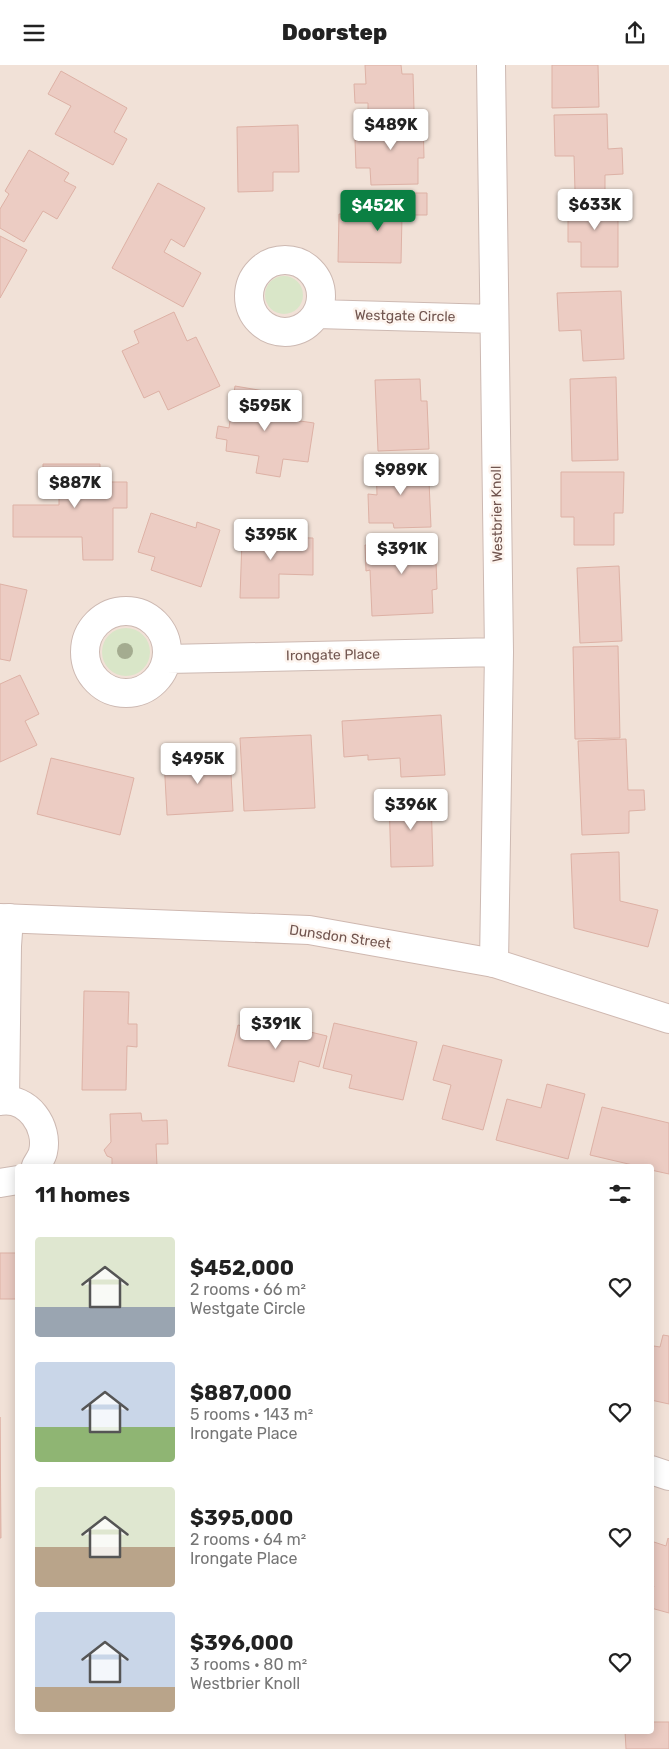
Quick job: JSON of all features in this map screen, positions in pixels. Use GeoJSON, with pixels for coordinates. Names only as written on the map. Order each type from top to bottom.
{"type":"FeatureCollection","features":[{"type":"Feature","properties":{"kind":"street","name":"Westbrier Knoll"},"geometry":{"type":"LineString","coordinates":[[491,65],[499,652],[494,963]]}},
{"type":"Feature","properties":{"kind":"street","name":"Westgate Circle"},"geometry":{"type":"LineString","coordinates":[[317,314],[494,319]]}},
{"type":"Feature","properties":{"kind":"street","name":"Irongate Place"},"geometry":{"type":"LineString","coordinates":[[167,659],[499,652]]}},
{"type":"Feature","properties":{"kind":"street","name":"Dunsdon Street"},"geometry":{"type":"LineString","coordinates":[[5,918],[309,930],[494,963],[669,1019]]}},
{"type":"Feature","properties":{"kind":"street"},"geometry":{"type":"LineString","coordinates":[[5,918],[3,1101],[23,1106],[37,1118],[44,1135],[43,1153],[37,1164]]}},
{"type":"Feature","properties":{"kind":"street"},"geometry":{"type":"LineString","coordinates":[[0,1183],[15,1181]]}},
{"type":"Feature","properties":{"kind":"street"},"geometry":{"type":"LineString","coordinates":[[654,1471],[669,1476]]}},
{"type":"Feature","properties":{"kind":"shaded area"},"geometry":{"type":"Polygon","coordinates":[[[0,65],[669,65],[669,1749],[0,1749],[0,65]]]}},
{"type":"Feature","properties":{"kind":"green space"},"geometry":{"type":"Polygon","coordinates":[[[284,276],[298,281],[303,295],[298,309],[284,314],[270,309],[265,295],[270,281],[284,276]]]}},
{"type":"Feature","properties":{"kind":"green space"},"geometry":{"type":"Polygon","coordinates":[[[121,628],[131,628],[143,635],[150,647],[150,657],[143,669],[131,676],[121,676],[113,672],[106,665],[102,657],[102,647],[106,639],[113,632],[121,628]]]}},
{"type":"Feature","properties":{"kind":"building"},"geometry":{"type":"Polygon","coordinates":[[[365,65],[401,65],[402,74],[413,74],[414,110],[368,111],[368,103],[355,103],[354,84],[366,84],[365,65]]]}},
{"type":"Feature","properties":{"kind":"building"},"geometry":{"type":"Polygon","coordinates":[[[552,65],[598,65],[599,107],[552,108],[552,65]]]}},
{"type":"Feature","properties":{"kind":"building"},"geometry":{"type":"Polygon","coordinates":[[[61,71],[127,108],[114,132],[127,139],[113,165],[55,134],[71,106],[48,94],[61,71]]]}},
{"type":"Feature","properties":{"kind":"building"},"geometry":{"type":"Polygon","coordinates":[[[607,114],[608,149],[622,148],[623,174],[605,175],[605,190],[575,191],[574,156],[555,156],[554,115],[607,114]]]}},
{"type":"Feature","properties":{"kind":"building"},"geometry":{"type":"Polygon","coordinates":[[[423,119],[424,158],[418,158],[418,184],[371,185],[370,168],[356,168],[355,140],[362,140],[361,121],[423,119]]]}},
{"type":"Feature","properties":{"kind":"building"},"geometry":{"type":"Polygon","coordinates":[[[298,125],[299,172],[273,172],[273,191],[238,192],[237,127],[298,125]]]}},
{"type":"Feature","properties":{"kind":"building"},"geometry":{"type":"Polygon","coordinates":[[[29,150],[69,173],[64,181],[76,187],[57,219],[43,211],[24,242],[0,228],[0,209],[9,194],[5,191],[29,150]]]}},
{"type":"Feature","properties":{"kind":"building"},"geometry":{"type":"Polygon","coordinates":[[[158,183],[205,208],[184,247],[171,239],[164,252],[201,273],[183,307],[112,268],[158,183]]]}},
{"type":"Feature","properties":{"kind":"building"},"geometry":{"type":"Polygon","coordinates":[[[395,193],[427,193],[427,215],[402,215],[401,263],[338,262],[339,214],[394,215],[395,193]]]}},
{"type":"Feature","properties":{"kind":"building"},"geometry":{"type":"Polygon","coordinates":[[[568,200],[618,200],[618,267],[581,267],[581,242],[568,242],[568,200]]]}},
{"type":"Feature","properties":{"kind":"building"},"geometry":{"type":"Polygon","coordinates":[[[0,236],[27,250],[0,298],[0,236]]]}},
{"type":"Feature","properties":{"kind":"building"},"geometry":{"type":"Polygon","coordinates":[[[621,291],[624,359],[583,361],[581,330],[559,331],[557,293],[621,291]]]}},
{"type":"Feature","properties":{"kind":"building"},"geometry":{"type":"Polygon","coordinates":[[[174,312],[187,341],[196,337],[220,386],[168,410],[159,391],[144,398],[122,351],[139,343],[134,331],[174,312]]]}},
{"type":"Feature","properties":{"kind":"building"},"geometry":{"type":"Polygon","coordinates":[[[616,377],[618,460],[572,461],[570,379],[616,377]]]}},
{"type":"Feature","properties":{"kind":"building"},"geometry":{"type":"Polygon","coordinates":[[[420,379],[421,401],[427,401],[429,449],[378,451],[375,380],[420,379]]]}},
{"type":"Feature","properties":{"kind":"building"},"geometry":{"type":"Polygon","coordinates":[[[235,386],[276,393],[273,417],[314,423],[308,462],[283,459],[280,477],[256,473],[259,456],[226,451],[227,440],[216,438],[218,426],[229,428],[235,386]]]}},
{"type":"Feature","properties":{"kind":"building"},"geometry":{"type":"Polygon","coordinates":[[[423,462],[423,481],[429,481],[431,527],[394,528],[393,523],[369,523],[368,494],[377,495],[376,463],[423,462]]]}},
{"type":"Feature","properties":{"kind":"building"},"geometry":{"type":"Polygon","coordinates":[[[43,464],[100,464],[100,482],[127,482],[127,508],[113,508],[113,560],[83,560],[82,537],[13,537],[13,505],[59,505],[59,493],[43,493],[43,464]]]}},
{"type":"Feature","properties":{"kind":"building"},"geometry":{"type":"Polygon","coordinates":[[[561,472],[624,472],[623,513],[614,513],[614,545],[574,545],[574,517],[561,517],[561,472]]]}},
{"type":"Feature","properties":{"kind":"building"},"geometry":{"type":"Polygon","coordinates":[[[151,513],[196,528],[197,522],[220,530],[201,587],[151,570],[155,557],[138,552],[151,513]]]}},
{"type":"Feature","properties":{"kind":"building"},"geometry":{"type":"Polygon","coordinates":[[[246,522],[265,523],[264,537],[313,538],[313,575],[279,574],[279,598],[240,598],[242,539],[246,539],[246,522]]]}},
{"type":"Feature","properties":{"kind":"building"},"geometry":{"type":"Polygon","coordinates":[[[435,534],[437,589],[432,590],[433,613],[372,616],[370,570],[366,571],[365,545],[379,545],[379,537],[435,534]]]}},
{"type":"Feature","properties":{"kind":"building"},"geometry":{"type":"Polygon","coordinates":[[[619,566],[622,641],[580,643],[577,568],[619,566]]]}},
{"type":"Feature","properties":{"kind":"building"},"geometry":{"type":"Polygon","coordinates":[[[0,584],[27,590],[10,661],[0,659],[0,584]]]}},
{"type":"Feature","properties":{"kind":"building"},"geometry":{"type":"Polygon","coordinates":[[[618,646],[620,738],[575,739],[573,647],[618,646]]]}},
{"type":"Feature","properties":{"kind":"building"},"geometry":{"type":"Polygon","coordinates":[[[20,675],[39,714],[25,721],[37,745],[0,762],[0,684],[20,675]]]}},
{"type":"Feature","properties":{"kind":"building"},"geometry":{"type":"Polygon","coordinates":[[[441,715],[445,775],[401,777],[400,758],[368,760],[368,755],[344,757],[342,721],[441,715]]]}},
{"type":"Feature","properties":{"kind":"building"},"geometry":{"type":"Polygon","coordinates":[[[311,735],[315,808],[244,811],[240,738],[311,735]]]}},
{"type":"Feature","properties":{"kind":"building"},"geometry":{"type":"Polygon","coordinates":[[[626,739],[628,790],[644,790],[645,810],[629,811],[629,833],[582,835],[578,741],[626,739]]]}},
{"type":"Feature","properties":{"kind":"building"},"geometry":{"type":"Polygon","coordinates":[[[230,756],[233,811],[167,815],[164,759],[230,756]]]}},
{"type":"Feature","properties":{"kind":"building"},"geometry":{"type":"Polygon","coordinates":[[[51,758],[134,778],[120,835],[37,814],[51,758]]]}},
{"type":"Feature","properties":{"kind":"building"},"geometry":{"type":"Polygon","coordinates":[[[431,796],[433,866],[391,867],[389,797],[431,796]]]}},
{"type":"Feature","properties":{"kind":"building"},"geometry":{"type":"Polygon","coordinates":[[[619,852],[620,901],[658,910],[648,947],[574,928],[571,854],[619,852]]]}},
{"type":"Feature","properties":{"kind":"building"},"geometry":{"type":"Polygon","coordinates":[[[84,991],[129,992],[128,1024],[137,1024],[137,1047],[127,1046],[126,1090],[82,1090],[84,991]]]}},
{"type":"Feature","properties":{"kind":"building"},"geometry":{"type":"Polygon","coordinates":[[[269,1022],[327,1036],[319,1067],[299,1061],[294,1082],[228,1066],[238,1025],[267,1032],[269,1022]]]}},
{"type":"Feature","properties":{"kind":"building"},"geometry":{"type":"Polygon","coordinates":[[[334,1023],[417,1042],[403,1100],[349,1088],[352,1075],[323,1068],[334,1023]]]}},
{"type":"Feature","properties":{"kind":"building"},"geometry":{"type":"Polygon","coordinates":[[[443,1045],[502,1060],[483,1130],[442,1119],[451,1085],[433,1080],[443,1045]]]}},
{"type":"Feature","properties":{"kind":"building"},"geometry":{"type":"Polygon","coordinates":[[[547,1084],[585,1094],[568,1159],[496,1140],[507,1099],[541,1108],[547,1084]]]}},
{"type":"Feature","properties":{"kind":"building"},"geometry":{"type":"Polygon","coordinates":[[[602,1107],[669,1123],[669,1174],[654,1171],[654,1164],[628,1164],[590,1155],[602,1107]]]}},
{"type":"Feature","properties":{"kind":"building"},"geometry":{"type":"Polygon","coordinates":[[[141,1113],[142,1121],[167,1120],[168,1144],[156,1144],[157,1164],[112,1164],[112,1158],[107,1156],[104,1150],[111,1142],[110,1114],[141,1113]]]}},
{"type":"Feature","properties":{"kind":"building"},"geometry":{"type":"Polygon","coordinates":[[[0,1253],[15,1253],[15,1299],[0,1299],[0,1253]]]}},
{"type":"Feature","properties":{"kind":"building"},"geometry":{"type":"Polygon","coordinates":[[[663,1335],[669,1336],[669,1404],[654,1401],[654,1346],[660,1347],[663,1335]]]}},
{"type":"Feature","properties":{"kind":"building"},"geometry":{"type":"Polygon","coordinates":[[[0,1417],[1,1538],[0,1538],[0,1417]]]}},
{"type":"Feature","properties":{"kind":"building"},"geometry":{"type":"Polygon","coordinates":[[[668,1538],[669,1613],[654,1609],[654,1542],[666,1546],[668,1538]]]}},
{"type":"Feature","properties":{"kind":"building"},"geometry":{"type":"Polygon","coordinates":[[[654,1722],[669,1722],[669,1749],[626,1749],[625,1734],[654,1734],[654,1722]]]}}]}
